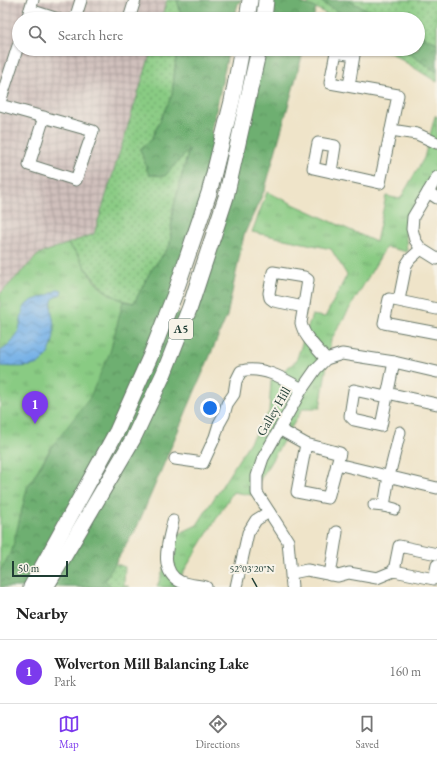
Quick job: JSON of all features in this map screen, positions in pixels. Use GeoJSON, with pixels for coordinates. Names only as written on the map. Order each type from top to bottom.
{"type":"FeatureCollection","features":[{"type":"Feature","properties":{"kind":"highway"},"geometry":{"type":"LineString","coordinates":[[248,12],[250,0]]}},
{"type":"Feature","properties":{"kind":"highway"},"geometry":{"type":"LineString","coordinates":[[265,12],[266,0]]}},
{"type":"Feature","properties":{"kind":"highway","name":"A5"},"geometry":{"type":"LineString","coordinates":[[31,587],[117,431],[150,357],[174,296],[209,193],[232,101],[241,56]]}},
{"type":"Feature","properties":{"kind":"highway","name":"A5"},"geometry":{"type":"LineString","coordinates":[[46,587],[134,439],[164,373],[190,307],[226,197],[257,56]]}},
{"type":"Feature","properties":{"kind":"street"},"geometry":{"type":"LineString","coordinates":[[78,12],[82,0]]}},
{"type":"Feature","properties":{"kind":"street"},"geometry":{"type":"LineString","coordinates":[[131,12],[135,0]]}},
{"type":"Feature","properties":{"kind":"street"},"geometry":{"type":"LineString","coordinates":[[15,56],[0,104],[93,131],[76,180],[29,165],[44,117]]}},
{"type":"Feature","properties":{"kind":"street"},"geometry":{"type":"LineString","coordinates":[[331,172],[380,183],[398,96],[349,86]]}},
{"type":"Feature","properties":{"kind":"street"},"geometry":{"type":"LineString","coordinates":[[391,130],[417,134],[437,143]]}},
{"type":"Feature","properties":{"kind":"street"},"geometry":{"type":"LineString","coordinates":[[437,177],[432,195],[412,217],[412,228],[415,240],[421,249],[437,259]]}},
{"type":"Feature","properties":{"kind":"street"},"geometry":{"type":"LineString","coordinates":[[399,300],[406,265],[421,249]]}},
{"type":"Feature","properties":{"kind":"street"},"geometry":{"type":"LineString","coordinates":[[437,309],[389,298],[384,323],[437,333]]}},
{"type":"Feature","properties":{"kind":"street"},"geometry":{"type":"LineString","coordinates":[[304,307],[301,323],[302,327],[308,338],[326,359],[342,354],[394,362],[437,372]]}},
{"type":"Feature","properties":{"kind":"street","name":"Galley Hill"},"geometry":{"type":"LineString","coordinates":[[292,587],[292,573],[288,541],[257,493],[257,476],[262,458],[302,389],[316,369],[326,359]]}},
{"type":"Feature","properties":{"kind":"street"},"geometry":{"type":"LineString","coordinates":[[394,362],[387,395],[437,404]]}},
{"type":"Feature","properties":{"kind":"street"},"geometry":{"type":"LineString","coordinates":[[175,459],[203,463],[224,415],[227,404],[234,394],[236,381],[241,371],[251,369],[272,373],[302,389]]}},
{"type":"Feature","properties":{"kind":"street"},"geometry":{"type":"LineString","coordinates":[[279,429],[306,444],[340,453],[328,498],[297,492],[306,444]]}},
{"type":"Feature","properties":{"kind":"street"},"geometry":{"type":"LineString","coordinates":[[385,506],[389,476],[400,432]]}},
{"type":"Feature","properties":{"kind":"street"},"geometry":{"type":"LineString","coordinates":[[337,464],[437,488]]}},
{"type":"Feature","properties":{"kind":"street"},"geometry":{"type":"LineString","coordinates":[[236,587],[248,533],[256,520],[268,512]]}},
{"type":"Feature","properties":{"kind":"street"},"geometry":{"type":"LineString","coordinates":[[173,521],[166,559],[168,568],[181,582],[206,587]]}},
{"type":"Feature","properties":{"kind":"street"},"geometry":{"type":"LineString","coordinates":[[330,575],[337,532]]}},
{"type":"Feature","properties":{"kind":"street"},"geometry":{"type":"LineString","coordinates":[[394,572],[399,546],[437,554]]}},
{"type":"Feature","properties":{"kind":"street"},"geometry":{"type":"LineString","coordinates":[[292,573],[307,570],[338,576],[349,573],[377,578],[394,572],[434,579],[437,565]]}},
{"type":"Feature","properties":{"kind":"shaded area"},"geometry":{"type":"Polygon","coordinates":[[[0,0],[167,0],[163,12],[12,12],[12,56],[150,56],[94,234],[39,254],[0,294],[0,0]]]}},
{"type":"Feature","properties":{"kind":"green space"},"geometry":{"type":"Polygon","coordinates":[[[167,0],[177,0],[180,12],[163,12],[167,0]]]}},
{"type":"Feature","properties":{"kind":"green space"},"geometry":{"type":"Polygon","coordinates":[[[177,0],[242,0],[238,4],[236,12],[180,12],[177,0]]]}},
{"type":"Feature","properties":{"kind":"green space"},"geometry":{"type":"Polygon","coordinates":[[[266,0],[294,0],[316,8],[315,12],[265,12],[266,0]]]}},
{"type":"Feature","properties":{"kind":"green space"},"geometry":{"type":"Polygon","coordinates":[[[310,0],[321,0],[323,3],[339,12],[323,12],[316,8],[307,6],[310,0]]]}},
{"type":"Feature","properties":{"kind":"green space"},"geometry":{"type":"Polygon","coordinates":[[[321,0],[347,0],[372,12],[339,12],[323,3],[321,0]]]}},
{"type":"Feature","properties":{"kind":"green space"},"geometry":{"type":"Polygon","coordinates":[[[347,0],[437,0],[437,43],[425,37],[425,12],[372,12],[347,0]]]}},
{"type":"Feature","properties":{"kind":"green space"},"geometry":{"type":"Polygon","coordinates":[[[425,37],[437,43],[437,72],[413,56],[425,56],[425,37]]]}},
{"type":"Feature","properties":{"kind":"green space"},"geometry":{"type":"Polygon","coordinates":[[[150,56],[176,56],[172,95],[151,140],[189,148],[173,209],[170,245],[150,272],[134,303],[112,295],[101,287],[76,252],[67,244],[94,234],[150,56]]]}},
{"type":"Feature","properties":{"kind":"green space"},"geometry":{"type":"Polygon","coordinates":[[[176,56],[228,56],[212,129],[214,139],[221,146],[169,311],[187,315],[257,56],[302,56],[265,189],[244,235],[227,316],[137,527],[105,580],[112,587],[0,587],[0,571],[12,550],[27,488],[110,352],[123,301],[134,303],[150,272],[170,245],[173,209],[189,149],[165,176],[149,175],[140,149],[151,140],[172,95],[176,56]]]}},
{"type":"Feature","properties":{"kind":"green space"},"geometry":{"type":"Polygon","coordinates":[[[395,56],[413,56],[437,72],[437,82],[395,56]]]}},
{"type":"Feature","properties":{"kind":"green space"},"geometry":{"type":"Polygon","coordinates":[[[435,116],[437,116],[437,172],[405,225],[407,252],[386,247],[331,340],[320,408],[303,408],[251,495],[233,492],[174,587],[157,587],[176,535],[197,525],[269,412],[271,381],[296,361],[312,315],[325,317],[347,275],[331,249],[252,232],[267,192],[376,242],[386,196],[400,199],[424,158],[435,116]]]}},
{"type":"Feature","properties":{"kind":"green space"},"geometry":{"type":"Polygon","coordinates":[[[67,244],[79,257],[95,282],[108,293],[123,301],[110,352],[89,399],[50,449],[27,488],[12,550],[0,571],[0,294],[39,254],[67,244]]]}},
{"type":"Feature","properties":{"kind":"green space"},"geometry":{"type":"Polygon","coordinates":[[[79,551],[125,567],[124,585],[130,587],[59,587],[79,551]]]}},
{"type":"Feature","properties":{"kind":"water"},"geometry":{"type":"Polygon","coordinates":[[[59,289],[62,290],[61,294],[54,298],[52,302],[54,336],[49,352],[44,360],[37,365],[32,366],[0,366],[0,351],[7,347],[15,337],[19,329],[23,310],[26,305],[33,300],[49,295],[59,289]]]}},
{"type":"Feature","properties":{"kind":"place","name":"Wolverton Mill Balancing Lake"},"geometry":{"type":"Point","coordinates":[35,424]}}]}
